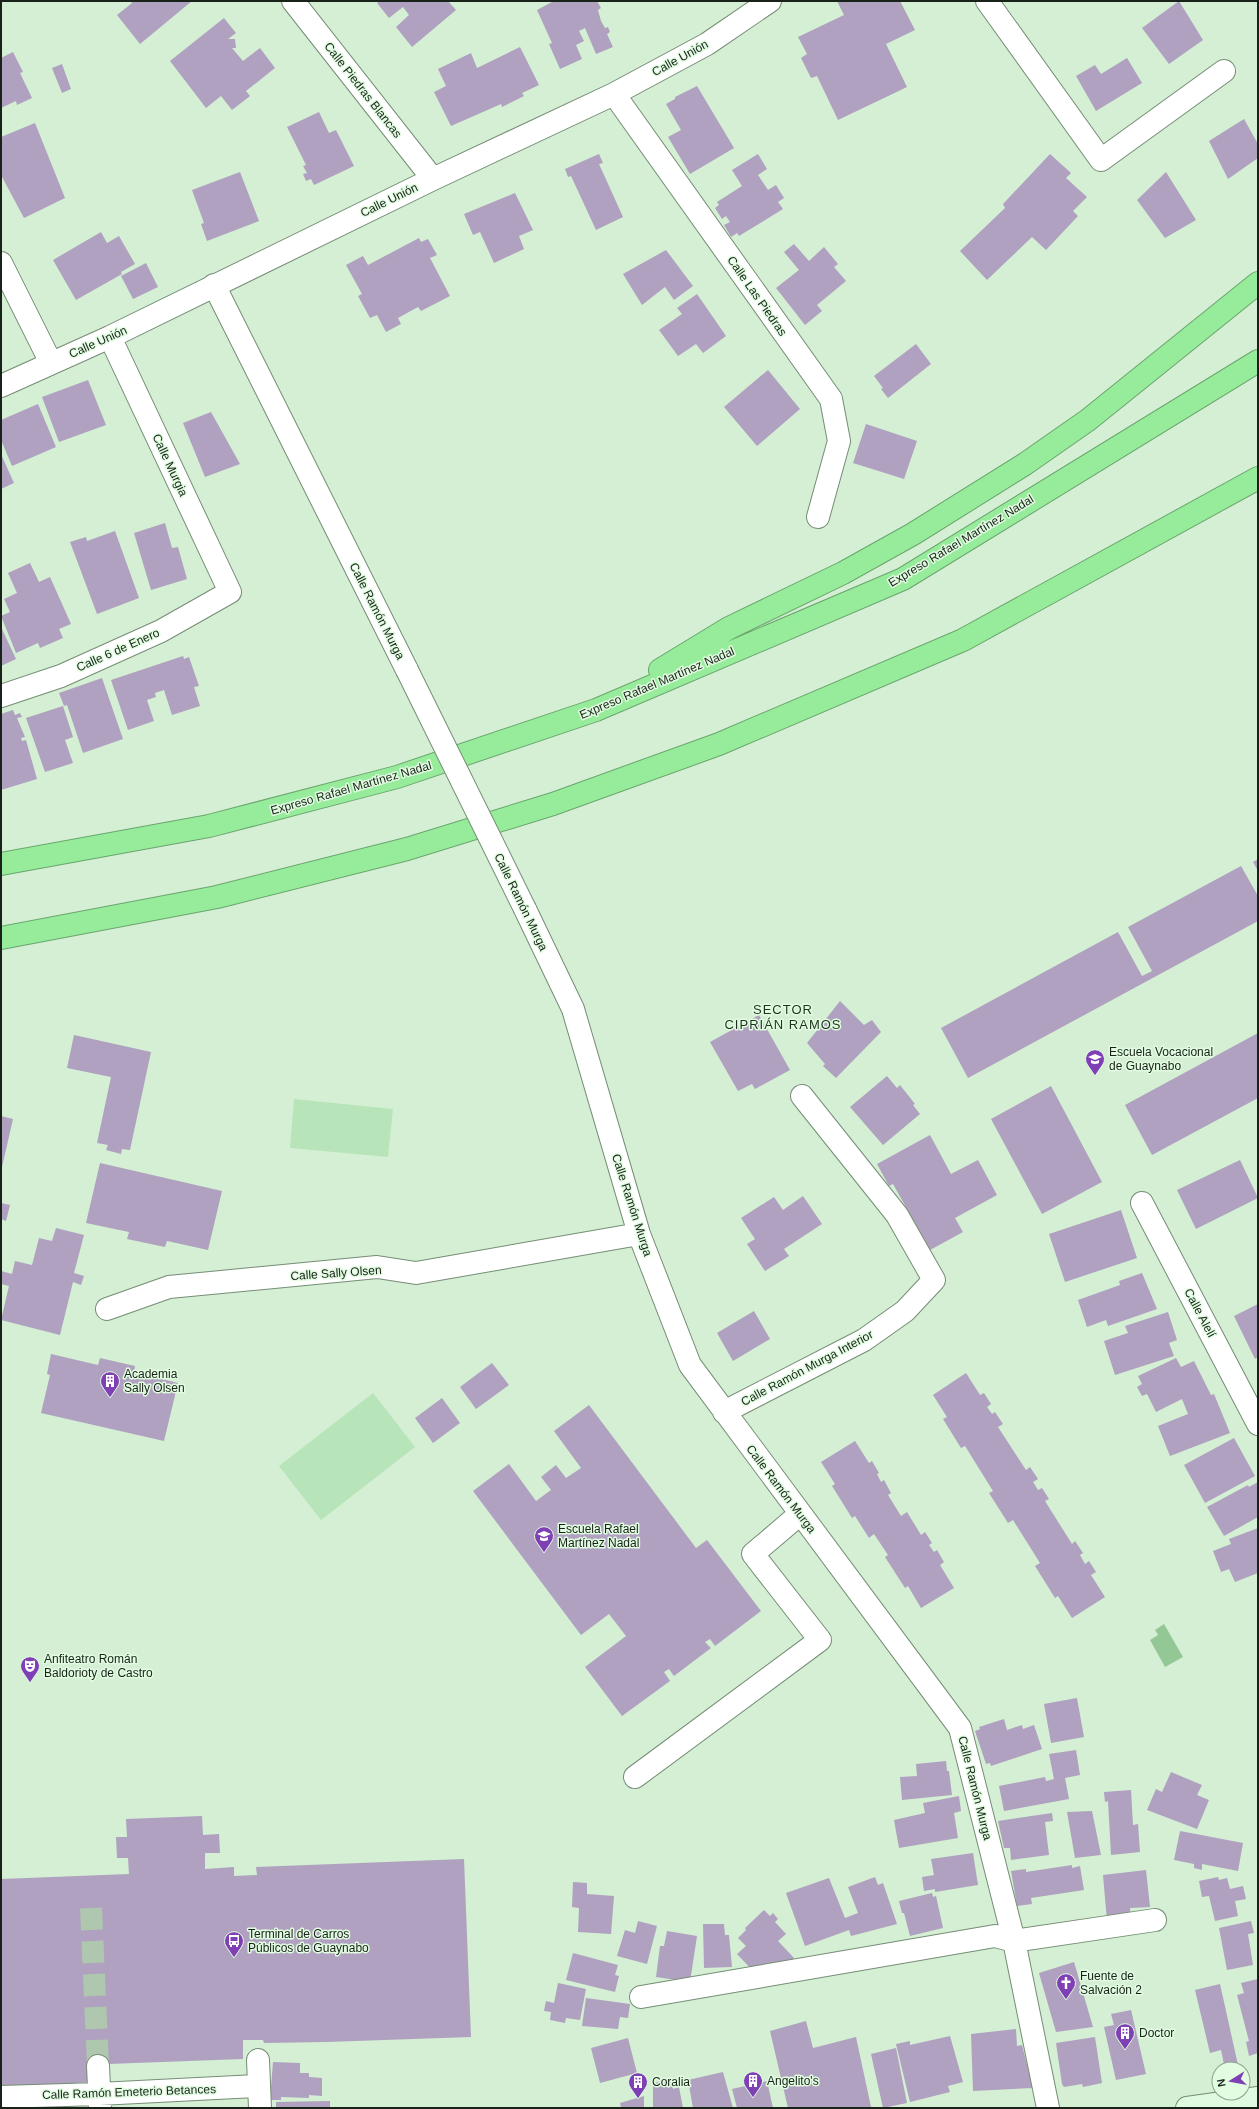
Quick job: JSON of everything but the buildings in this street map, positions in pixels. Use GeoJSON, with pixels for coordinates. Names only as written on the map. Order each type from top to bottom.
{"type":"FeatureCollection","features":[{"type":"Feature","properties":{"kind":"highway"},"geometry":{"type":"LineString","coordinates":[[596,710],[730,628],[843,573],[913,534],[1025,464],[1088,420],[1258,283]]}},
{"type":"Feature","properties":{"kind":"highway","name":"Expreso Rafael Martínez Nadal"},"geometry":{"type":"LineString","coordinates":[[1,864],[209,826],[397,777],[596,710],[903,579],[1258,361]]}},
{"type":"Feature","properties":{"kind":"highway"},"geometry":{"type":"LineString","coordinates":[[1,938],[217,897],[407,849],[568,799],[719,744],[963,640],[1258,478]]}},
{"type":"Feature","properties":{"kind":"street","name":"Calle Piedras Blancas"},"geometry":{"type":"LineString","coordinates":[[293,1],[433,179]]}},
{"type":"Feature","properties":{"kind":"street","name":"Calle Unión"},"geometry":{"type":"LineString","coordinates":[[1,386],[110,337],[433,179],[614,94],[707,44],[770,1]]}},
{"type":"Feature","properties":{"kind":"street"},"geometry":{"type":"LineString","coordinates":[[987,1],[1101,160],[1224,71]]}},
{"type":"Feature","properties":{"kind":"street","name":"Calle Las Piedras"},"geometry":{"type":"LineString","coordinates":[[614,94],[831,399],[839,442],[818,516]]}},
{"type":"Feature","properties":{"kind":"street"},"geometry":{"type":"LineString","coordinates":[[1,263],[51,363]]}},
{"type":"Feature","properties":{"kind":"street","name":"Calle Ramón Murga"},"geometry":{"type":"LineString","coordinates":[[214,285],[407,670],[573,1009],[639,1234],[690,1365],[960,1728],[1014,1941],[1048,2108]]}},
{"type":"Feature","properties":{"kind":"street","name":"Calle Murgia"},"geometry":{"type":"LineString","coordinates":[[110,337],[230,592]]}},
{"type":"Feature","properties":{"kind":"street","name":"Calle 6 de Enero"},"geometry":{"type":"LineString","coordinates":[[1,696],[61,676],[161,631],[230,592]]}},
{"type":"Feature","properties":{"kind":"street","name":"Calle Ramón Murga Interior"},"geometry":{"type":"LineString","coordinates":[[724,1412],[864,1340],[905,1311],[934,1280],[897,1216],[802,1096]]}},
{"type":"Feature","properties":{"kind":"street","name":"Calle Alelí"},"geometry":{"type":"LineString","coordinates":[[1142,1203],[1252,1398],[1258,1424]]}},
{"type":"Feature","properties":{"kind":"street","name":"Calle Sally Olsen"},"geometry":{"type":"LineString","coordinates":[[106,1310],[169,1287],[377,1268],[416,1273],[639,1234]]}},
{"type":"Feature","properties":{"kind":"street"},"geometry":{"type":"LineString","coordinates":[[634,1777],[820,1640],[753,1554],[800,1514]]}},
{"type":"Feature","properties":{"kind":"street"},"geometry":{"type":"LineString","coordinates":[[641,1997],[995,1936],[1014,1941],[1155,1920]]}},
{"type":"Feature","properties":{"kind":"street"},"geometry":{"type":"LineString","coordinates":[[258,2060],[260,2108]]}},
{"type":"Feature","properties":{"kind":"street"},"geometry":{"type":"LineString","coordinates":[[98,2066],[99,2101]]}},
{"type":"Feature","properties":{"kind":"street","name":"Calle Ramón Emeterio Betances"},"geometry":{"type":"LineString","coordinates":[[1,2097],[99,2101],[258,2086]]}},
{"type":"Feature","properties":{"kind":"street"},"geometry":{"type":"LineString","coordinates":[[1187,2108],[1258,2098]]}},
{"type":"Feature","properties":{"kind":"shaded area"},"geometry":{"type":"Polygon","coordinates":[[[294,1099],[393,1109],[388,1157],[290,1148],[294,1099]]]}},
{"type":"Feature","properties":{"kind":"shaded area"},"geometry":{"type":"Polygon","coordinates":[[[373,1393],[415,1447],[321,1520],[279,1466],[373,1393]]]}},
{"type":"Feature","properties":{"kind":"shaded area"},"geometry":{"type":"Polygon","coordinates":[[[1164,1624],[1183,1657],[1165,1667],[1150,1640],[1158,1635],[1155,1630],[1164,1624]]]}},
{"type":"Feature","properties":{"kind":"tunnel"},"geometry":{"type":"LineString","coordinates":[[91,1908],[98,2066]]}},
{"type":"Feature","properties":{"kind":"place","name":"Escuela Vocacional de Guaynabo"},"geometry":{"type":"Point","coordinates":[1095,1076]}},
{"type":"Feature","properties":{"kind":"place","name":"Academia Sally Olsen"},"geometry":{"type":"Point","coordinates":[110,1398]}},
{"type":"Feature","properties":{"kind":"place","name":"Escuela Rafael Martínez Nadal"},"geometry":{"type":"Point","coordinates":[544,1553]}},
{"type":"Feature","properties":{"kind":"place","name":"Anfiteatro Román Baldorioty de Castro"},"geometry":{"type":"Point","coordinates":[30,1683]}},
{"type":"Feature","properties":{"kind":"place","name":"Terminal de Carros Públicos de Guaynabo"},"geometry":{"type":"Point","coordinates":[234,1958]}},
{"type":"Feature","properties":{"kind":"place","name":"Fuente de Salvación 2"},"geometry":{"type":"Point","coordinates":[1066,2000]}},
{"type":"Feature","properties":{"kind":"place","name":"Doctor"},"geometry":{"type":"Point","coordinates":[1125,2050]}},
{"type":"Feature","properties":{"kind":"place","name":"Angelito's"},"geometry":{"type":"Point","coordinates":[753,2098]}},
{"type":"Feature","properties":{"kind":"place","name":"Coralia"},"geometry":{"type":"Point","coordinates":[638,2099]}},
{"type":"Feature","properties":{"kind":"district","name":"SECTOR CIPRIÁN RAMOS"},"geometry":{"type":"Point","coordinates":[783,1016]}}]}
